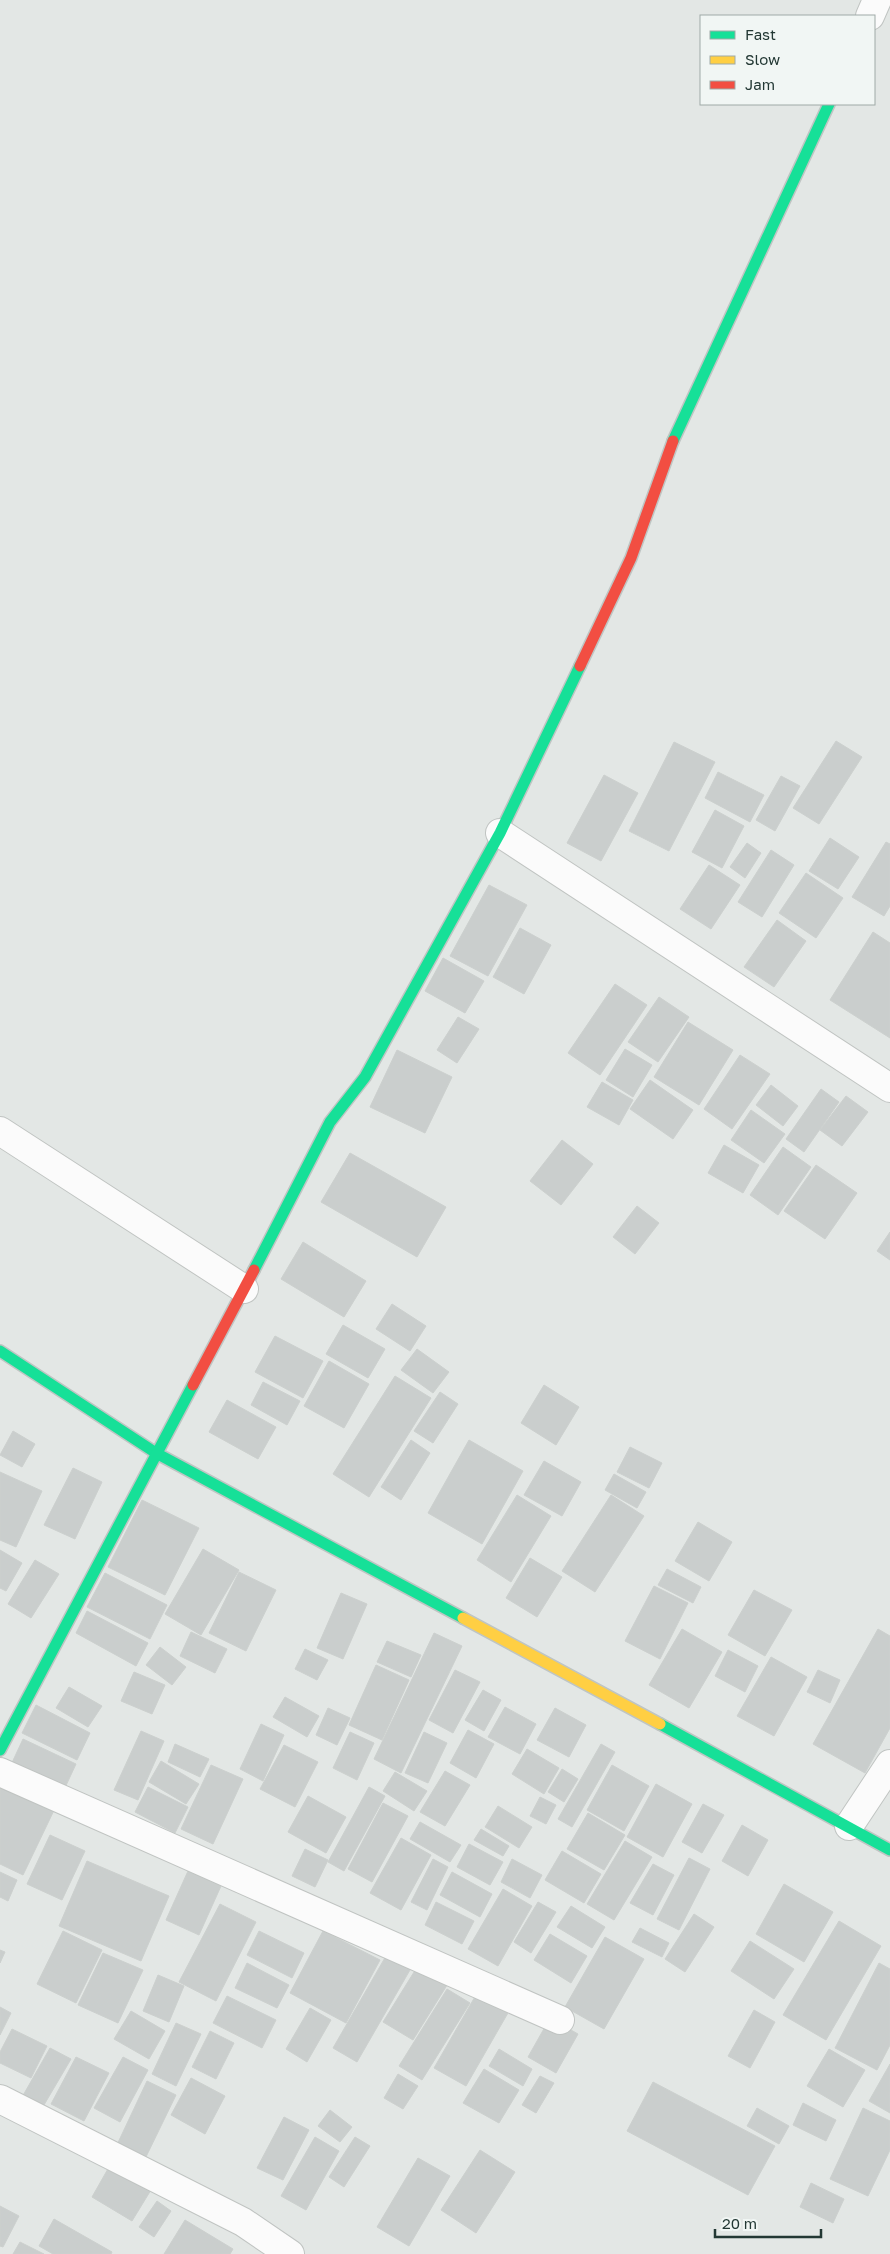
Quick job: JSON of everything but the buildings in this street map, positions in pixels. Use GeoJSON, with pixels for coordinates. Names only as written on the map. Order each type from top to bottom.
{"type":"FeatureCollection","features":[{"type":"Feature","properties":{"kind":"street"},"geometry":{"type":"LineString","coordinates":[[870,15],[877,0]]}},
{"type":"Feature","properties":{"kind":"street"},"geometry":{"type":"LineString","coordinates":[[0,1750],[244,1289],[330,1122],[365,1077],[500,833],[631,558],[674,436],[829,105]]}},
{"type":"Feature","properties":{"kind":"street"},"geometry":{"type":"LineString","coordinates":[[500,833],[890,1088]]}},
{"type":"Feature","properties":{"kind":"street"},"geometry":{"type":"LineString","coordinates":[[0,1132],[244,1289]]}},
{"type":"Feature","properties":{"kind":"street"},"geometry":{"type":"LineString","coordinates":[[0,1351],[156,1453],[849,1826],[890,1850]]}},
{"type":"Feature","properties":{"kind":"street"},"geometry":{"type":"LineString","coordinates":[[849,1826],[890,1764]]}},
{"type":"Feature","properties":{"kind":"street"},"geometry":{"type":"LineString","coordinates":[[0,1772],[560,2020]]}},
{"type":"Feature","properties":{"kind":"street"},"geometry":{"type":"LineString","coordinates":[[0,2099],[243,2222],[290,2254]]}},
{"type":"Feature","properties":{"kind":"traffic: fast"},"geometry":{"type":"LineString","coordinates":[[673,441],[829,105]]}},
{"type":"Feature","properties":{"kind":"traffic: fast"},"geometry":{"type":"LineString","coordinates":[[254,1270],[330,1122],[365,1077],[500,833],[580,666]]}},
{"type":"Feature","properties":{"kind":"traffic: fast"},"geometry":{"type":"LineString","coordinates":[[0,1351],[156,1453],[463,1618]]}},
{"type":"Feature","properties":{"kind":"traffic: fast"},"geometry":{"type":"LineString","coordinates":[[0,1750],[193,1385]]}},
{"type":"Feature","properties":{"kind":"traffic: fast"},"geometry":{"type":"LineString","coordinates":[[660,1724],[890,1850]]}},
{"type":"Feature","properties":{"kind":"traffic: slow"},"geometry":{"type":"LineString","coordinates":[[463,1618],[660,1724]]}},
{"type":"Feature","properties":{"kind":"traffic: jam"},"geometry":{"type":"LineString","coordinates":[[580,666],[631,558],[673,441]]}},
{"type":"Feature","properties":{"kind":"traffic: jam"},"geometry":{"type":"LineString","coordinates":[[193,1385],[254,1270]]}}]}
